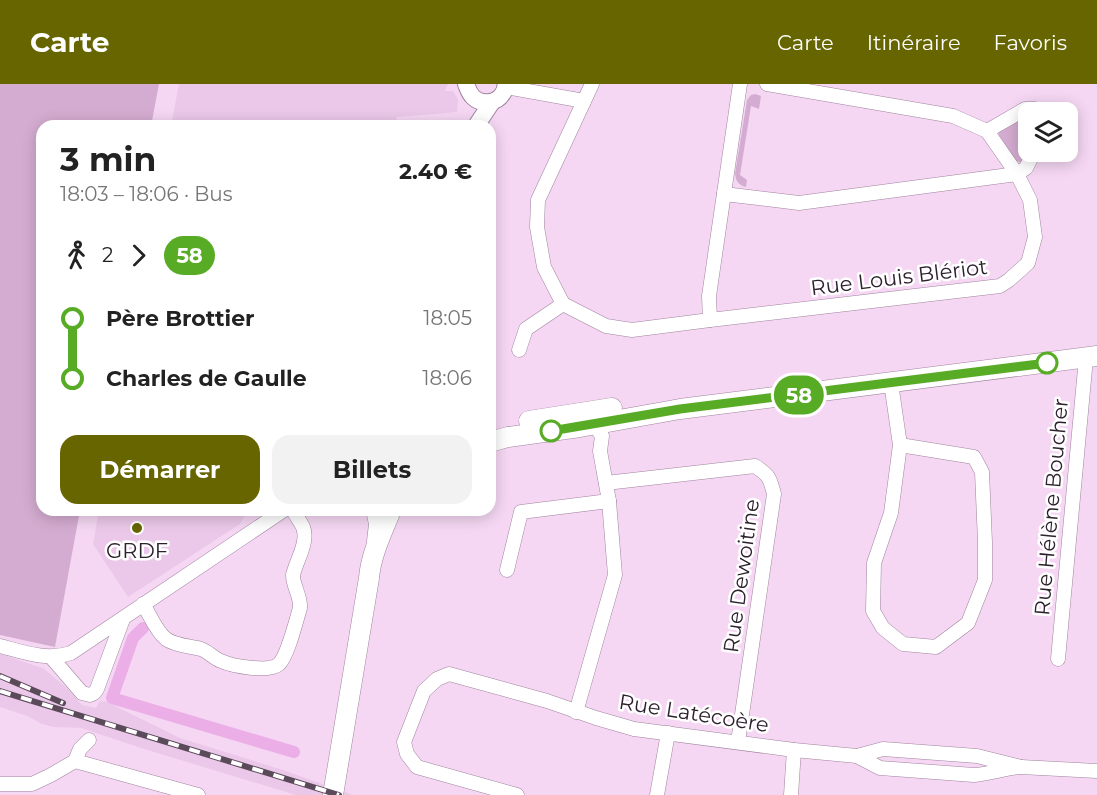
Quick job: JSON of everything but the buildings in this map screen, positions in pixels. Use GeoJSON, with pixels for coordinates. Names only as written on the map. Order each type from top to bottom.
{"type":"FeatureCollection","features":[{"type":"Feature","properties":{"kind":"main road"},"geometry":{"type":"LineString","coordinates":[[496,428],[592,424],[680,409],[891,383],[1093,354]]}},
{"type":"Feature","properties":{"kind":"main road"},"geometry":{"type":"LineString","coordinates":[[496,440],[592,424],[1093,354]]}},
{"type":"Feature","properties":{"kind":"main road"},"geometry":{"type":"LineString","coordinates":[[333,795],[373,552],[388,516]]}},
{"type":"Feature","properties":{"kind":"main road"},"geometry":{"type":"LineString","coordinates":[[369,578],[385,540],[399,516]]}},
{"type":"Feature","properties":{"kind":"street"},"geometry":{"type":"LineString","coordinates":[[519,350],[526,329],[563,304],[544,267],[537,227],[538,200],[592,84]]}},
{"type":"Feature","properties":{"kind":"street"},"geometry":{"type":"LineString","coordinates":[[710,320],[709,296],[740,84]]}},
{"type":"Feature","properties":{"kind":"street"},"geometry":{"type":"LineString","coordinates":[[767,84],[953,116],[987,131],[1018,113]]}},
{"type":"Feature","properties":{"kind":"street"},"geometry":{"type":"LineString","coordinates":[[470,91],[484,102],[498,99],[504,93],[506,85],[584,101]]}},
{"type":"Feature","properties":{"kind":"street"},"geometry":{"type":"LineString","coordinates":[[469,120],[470,91]]}},
{"type":"Feature","properties":{"kind":"street"},"geometry":{"type":"LineString","coordinates":[[480,120],[492,102]]}},
{"type":"Feature","properties":{"kind":"street","name":"Rue Louis Blériot"},"geometry":{"type":"LineString","coordinates":[[563,304],[606,326],[632,330],[1000,286],[1028,263],[1035,237],[1030,200],[1017,174],[987,131]]}},
{"type":"Feature","properties":{"kind":"street"},"geometry":{"type":"LineString","coordinates":[[724,194],[799,203],[1017,174],[1026,168],[1029,162]]}},
{"type":"Feature","properties":{"kind":"street","name":"Rue Hélène Boucher"},"geometry":{"type":"LineString","coordinates":[[1058,659],[1093,354]]}},
{"type":"Feature","properties":{"kind":"street"},"geometry":{"type":"LineString","coordinates":[[891,383],[900,445],[891,513],[874,563],[873,611],[883,628],[903,644],[936,648],[968,623],[985,580],[982,472],[974,457],[900,445]]}},
{"type":"Feature","properties":{"kind":"street"},"geometry":{"type":"LineString","coordinates":[[592,424],[590,436],[600,451]]}},
{"type":"Feature","properties":{"kind":"street"},"geometry":{"type":"LineString","coordinates":[[576,712],[615,575],[609,501],[600,451],[592,424]]}},
{"type":"Feature","properties":{"kind":"street","name":"Rue Dewoitine"},"geometry":{"type":"LineString","coordinates":[[606,483],[755,466],[767,473],[774,494],[738,742]]}},
{"type":"Feature","properties":{"kind":"street"},"geometry":{"type":"LineString","coordinates":[[507,570],[521,512],[609,501]]}},
{"type":"Feature","properties":{"kind":"street"},"geometry":{"type":"LineString","coordinates":[[0,645],[30,654],[51,657],[71,653],[275,516]]}},
{"type":"Feature","properties":{"kind":"street"},"geometry":{"type":"LineString","coordinates":[[143,604],[163,635],[172,643],[204,650],[230,664],[262,669],[275,666],[280,663],[286,651],[300,608],[301,601],[293,575],[304,533],[297,516]]}},
{"type":"Feature","properties":{"kind":"street"},"geometry":{"type":"LineString","coordinates":[[373,552],[376,524],[374,516]]}},
{"type":"Feature","properties":{"kind":"street"},"geometry":{"type":"LineString","coordinates":[[51,657],[82,693],[90,695],[94,693],[123,619]]}},
{"type":"Feature","properties":{"kind":"street","name":"Rue Latécoère"},"geometry":{"type":"LineString","coordinates":[[517,795],[417,767],[407,754],[404,742],[424,691],[436,679],[449,674],[547,701],[634,729],[857,756],[883,749],[977,756],[1021,766],[1097,771]]}},
{"type":"Feature","properties":{"kind":"street"},"geometry":{"type":"LineString","coordinates":[[657,795],[668,733]]}},
{"type":"Feature","properties":{"kind":"street"},"geometry":{"type":"LineString","coordinates":[[0,784],[32,783],[75,761],[80,749],[89,740]]}},
{"type":"Feature","properties":{"kind":"street"},"geometry":{"type":"LineString","coordinates":[[791,795],[794,750]]}},
{"type":"Feature","properties":{"kind":"street","name":"Rue Latécoère"},"geometry":{"type":"LineString","coordinates":[[857,756],[879,768],[974,775],[986,775],[1021,766]]}},
{"type":"Feature","properties":{"kind":"street"},"geometry":{"type":"LineString","coordinates":[[75,761],[198,795]]}},
{"type":"Feature","properties":{"kind":"shaded area"},"geometry":{"type":"Polygon","coordinates":[[[0,84],[159,84],[152,120],[36,120],[36,516],[79,516],[55,647],[0,635],[0,84]]]}},
{"type":"Feature","properties":{"kind":"shaded area"},"geometry":{"type":"Polygon","coordinates":[[[179,84],[448,84],[445,91],[453,91],[458,99],[457,112],[397,117],[396,120],[172,120],[179,84]]]}},
{"type":"Feature","properties":{"kind":"shaded area"},"geometry":{"type":"Polygon","coordinates":[[[755,94],[761,96],[759,109],[751,106],[740,175],[747,180],[746,187],[738,183],[735,174],[747,100],[755,94]]]}},
{"type":"Feature","properties":{"kind":"shaded area"},"geometry":{"type":"Polygon","coordinates":[[[1018,119],[1018,162],[999,135],[999,130],[1018,119]]]}},
{"type":"Feature","properties":{"kind":"shaded area"},"geometry":{"type":"Polygon","coordinates":[[[98,516],[244,516],[240,524],[128,597],[93,544],[98,516]]]}},
{"type":"Feature","properties":{"kind":"shaded area"},"geometry":{"type":"Polygon","coordinates":[[[0,654],[43,668],[67,688],[82,705],[96,708],[100,701],[107,702],[180,738],[283,770],[353,795],[296,795],[81,728],[53,727],[42,724],[0,707],[0,654]]]}},
{"type":"Feature","properties":{"kind":"waterway"},"geometry":{"type":"LineString","coordinates":[[143,628],[133,638],[112,698],[294,752]]}},
{"type":"Feature","properties":{"kind":"railway"},"geometry":{"type":"LineString","coordinates":[[0,676],[63,703]]}},
{"type":"Feature","properties":{"kind":"railway"},"geometry":{"type":"LineString","coordinates":[[0,691],[339,795]]}},
{"type":"Feature","properties":{"kind":"bus line","name":"58"},"geometry":{"type":"LineString","coordinates":[[551,431],[680,409],[1047,363]]}},
{"type":"Feature","properties":{"kind":"place","name":"GRDF"},"geometry":{"type":"Point","coordinates":[137,528]}}]}
